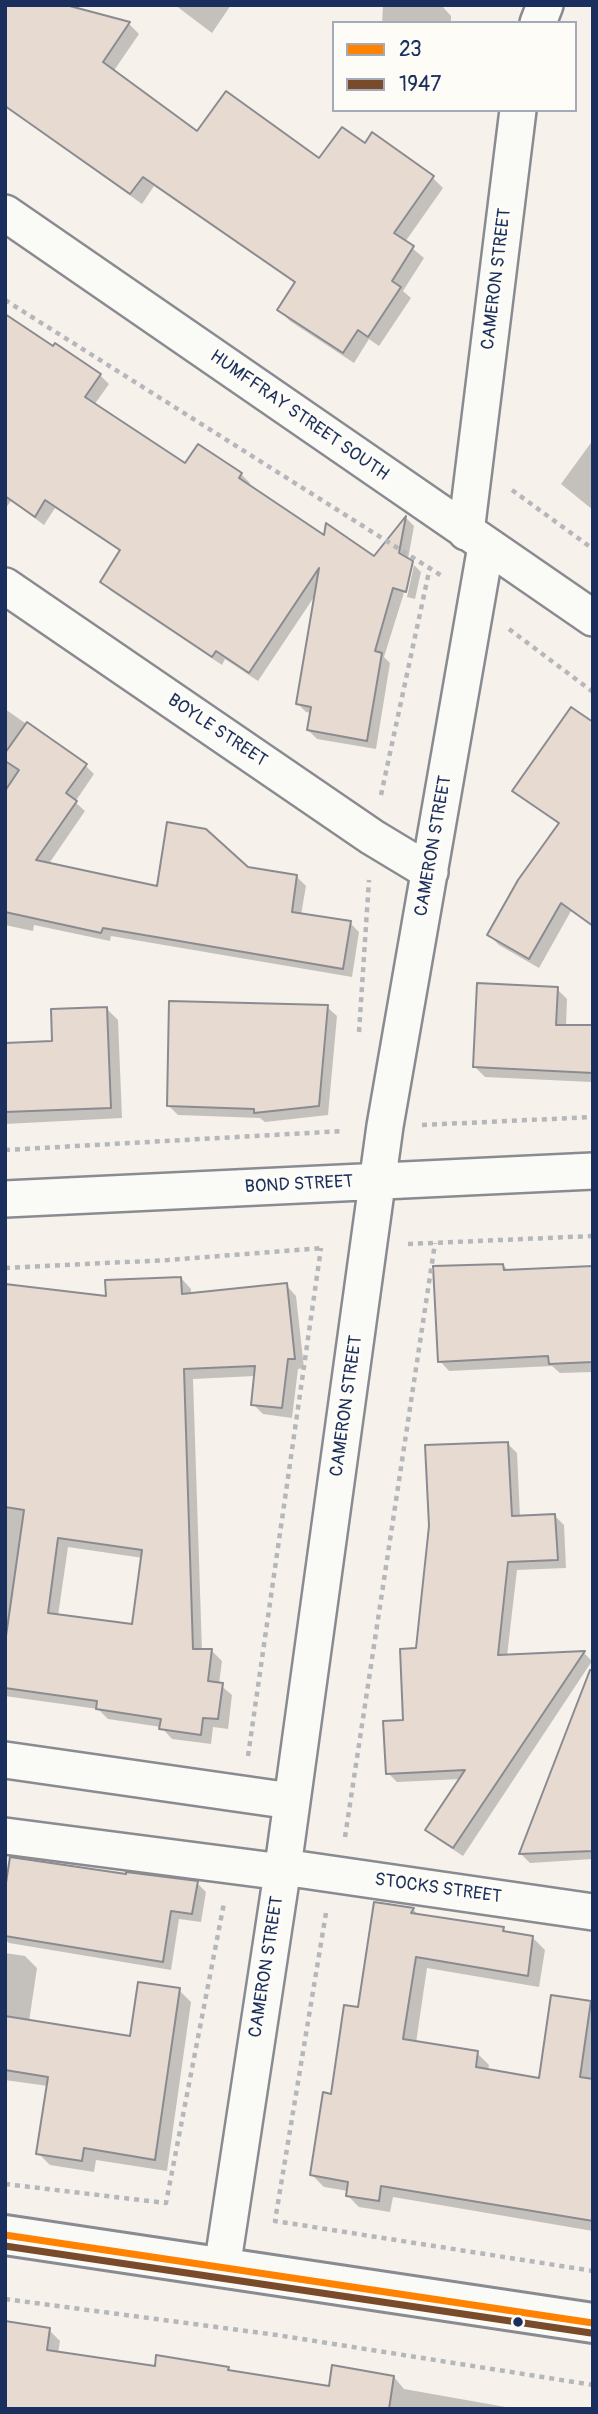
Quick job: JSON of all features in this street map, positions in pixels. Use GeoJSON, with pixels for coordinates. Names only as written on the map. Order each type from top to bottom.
{"type":"FeatureCollection","features":[{"type":"Feature","properties":{"kind":"main road"},"geometry":{"type":"LineString","coordinates":[[5,2235],[593,2323]]}},
{"type":"Feature","properties":{"kind":"street","name":"CAMERON STREET"},"geometry":{"type":"LineString","coordinates":[[222,2268],[282,1870],[378,1181],[369,1129],[430,872],[475,603],[475,463],[518,112]]}},
{"type":"Feature","properties":{"kind":"street","name":"HUMFFRAY STREET SOUTH"},"geometry":{"type":"LineString","coordinates":[[5,213],[593,618]]}},
{"type":"Feature","properties":{"kind":"street","name":"BOYLE STREET"},"geometry":{"type":"LineString","coordinates":[[5,586],[372,837],[430,872]]}},
{"type":"Feature","properties":{"kind":"street","name":"BOND STREET"},"geometry":{"type":"LineString","coordinates":[[5,1199],[593,1171]]}},
{"type":"Feature","properties":{"kind":"street"},"geometry":{"type":"LineString","coordinates":[[5,1760],[291,1801]]}},
{"type":"Feature","properties":{"kind":"street","name":"STOCKS STREET"},"geometry":{"type":"LineString","coordinates":[[5,1836],[231,1866],[333,1874],[593,1912]]}},
{"type":"Feature","properties":{"kind":"path"},"geometry":{"type":"LineString","coordinates":[[5,300],[430,567],[593,692]]}},
{"type":"Feature","properties":{"kind":"path"},"geometry":{"type":"LineString","coordinates":[[475,463],[593,549]]}},
{"type":"Feature","properties":{"kind":"path"},"geometry":{"type":"LineString","coordinates":[[358,1037],[372,837],[430,567]]}},
{"type":"Feature","properties":{"kind":"path"},"geometry":{"type":"LineString","coordinates":[[5,1150],[593,1117]]}},
{"type":"Feature","properties":{"kind":"path"},"geometry":{"type":"LineString","coordinates":[[593,1236],[435,1243],[344,1844],[333,1874],[275,2221],[593,2271]]}},
{"type":"Feature","properties":{"kind":"path"},"geometry":{"type":"LineString","coordinates":[[5,1268],[168,1260],[321,1248],[243,1794]]}},
{"type":"Feature","properties":{"kind":"path"},"geometry":{"type":"LineString","coordinates":[[5,2184],[166,2203],[231,1866]]}},
{"type":"Feature","properties":{"kind":"path"},"geometry":{"type":"LineString","coordinates":[[5,2299],[277,2335],[593,2385]]}},
{"type":"Feature","properties":{"kind":"building"},"geometry":{"type":"Polygon","coordinates":[[[5,5],[66,5],[130,22],[103,62],[197,131],[226,91],[319,158],[342,127],[365,143],[372,132],[434,176],[394,233],[414,246],[392,281],[401,287],[368,337],[358,330],[343,353],[277,310],[295,282],[143,177],[130,194],[5,106],[5,5]]]}},
{"type":"Feature","properties":{"kind":"building"},"geometry":{"type":"Polygon","coordinates":[[[5,314],[101,374],[85,397],[185,463],[198,444],[242,473],[239,478],[324,535],[326,523],[374,556],[406,516],[399,553],[413,561],[406,592],[393,588],[375,651],[382,653],[367,741],[307,730],[311,707],[296,704],[319,568],[249,673],[216,651],[212,657],[100,582],[120,550],[45,500],[35,517],[5,496],[5,314]]]}},
{"type":"Feature","properties":{"kind":"building"},"geometry":{"type":"Polygon","coordinates":[[[571,707],[593,722],[593,926],[561,903],[529,959],[487,935],[518,880],[559,823],[512,791],[571,707]]]}},
{"type":"Feature","properties":{"kind":"building"},"geometry":{"type":"Polygon","coordinates":[[[27,722],[87,764],[66,793],[77,801],[36,860],[157,886],[167,822],[206,829],[248,867],[297,875],[292,912],[351,921],[343,969],[103,928],[101,933],[5,912],[5,791],[19,770],[5,761],[5,753],[27,722]]]}},
{"type":"Feature","properties":{"kind":"building"},"geometry":{"type":"Polygon","coordinates":[[[477,983],[558,987],[556,1025],[593,1025],[593,1073],[473,1067],[477,983]]]}},
{"type":"Feature","properties":{"kind":"building"},"geometry":{"type":"Polygon","coordinates":[[[169,1001],[328,1005],[319,1106],[254,1113],[254,1109],[167,1106],[169,1001]]]}},
{"type":"Feature","properties":{"kind":"building"},"geometry":{"type":"Polygon","coordinates":[[[107,1007],[111,1108],[5,1112],[5,1043],[52,1041],[51,1009],[107,1007]]]}},
{"type":"Feature","properties":{"kind":"building"},"geometry":{"type":"Polygon","coordinates":[[[503,1264],[504,1270],[593,1266],[593,1362],[549,1364],[548,1356],[438,1362],[433,1266],[503,1264]]]}},
{"type":"Feature","properties":{"kind":"building"},"geometry":{"type":"Polygon","coordinates":[[[181,1277],[182,1294],[287,1283],[295,1359],[288,1359],[282,1408],[251,1405],[255,1366],[184,1369],[193,1649],[212,1649],[208,1681],[223,1683],[218,1719],[203,1718],[201,1735],[159,1729],[161,1719],[96,1709],[97,1701],[5,1688],[5,1643],[24,1510],[5,1507],[5,1284],[106,1296],[105,1280],[181,1277]],[[58,1538],[48,1613],[132,1624],[142,1550],[58,1538]]]}},
{"type":"Feature","properties":{"kind":"building"},"geometry":{"type":"Polygon","coordinates":[[[508,1442],[512,1516],[555,1514],[558,1560],[508,1562],[498,1655],[585,1651],[453,1848],[425,1830],[465,1770],[386,1774],[383,1721],[403,1720],[400,1649],[416,1648],[429,1526],[425,1445],[508,1442]]]}},
{"type":"Feature","properties":{"kind":"building"},"geometry":{"type":"Polygon","coordinates":[[[590,1670],[593,1670],[593,1851],[519,1854],[590,1670]]]}},
{"type":"Feature","properties":{"kind":"building"},"geometry":{"type":"Polygon","coordinates":[[[10,1857],[126,1874],[198,1881],[192,1914],[171,1911],[163,1962],[5,1936],[5,1889],[10,1857]]]}},
{"type":"Feature","properties":{"kind":"building"},"geometry":{"type":"Polygon","coordinates":[[[374,1902],[414,1908],[411,1913],[504,1927],[503,1931],[533,1936],[528,1976],[416,1957],[403,2039],[478,2051],[476,2067],[539,2078],[551,1995],[591,2001],[580,2077],[593,2079],[593,2221],[381,2186],[379,2201],[346,2196],[348,2182],[310,2175],[323,2092],[331,2094],[344,2005],[358,2007],[374,1902]]]}},
{"type":"Feature","properties":{"kind":"building"},"geometry":{"type":"Polygon","coordinates":[[[138,1982],[180,1988],[155,2160],[84,2148],[82,2161],[36,2154],[48,2077],[5,2070],[5,2016],[130,2036],[138,1982]]]}},
{"type":"Feature","properties":{"kind":"building"},"geometry":{"type":"Polygon","coordinates":[[[5,2321],[50,2328],[47,2350],[155,2366],[156,2355],[329,2386],[332,2365],[394,2376],[389,2409],[5,2409],[5,2321]]]}},
{"type":"Feature","properties":{"kind":"transit line","name":"23"},"geometry":{"type":"LineString","coordinates":[[5,2235],[593,2323]]}},
{"type":"Feature","properties":{"kind":"transit line","name":"1947"},"geometry":{"type":"LineString","coordinates":[[5,2246],[591,2333]]}}]}
